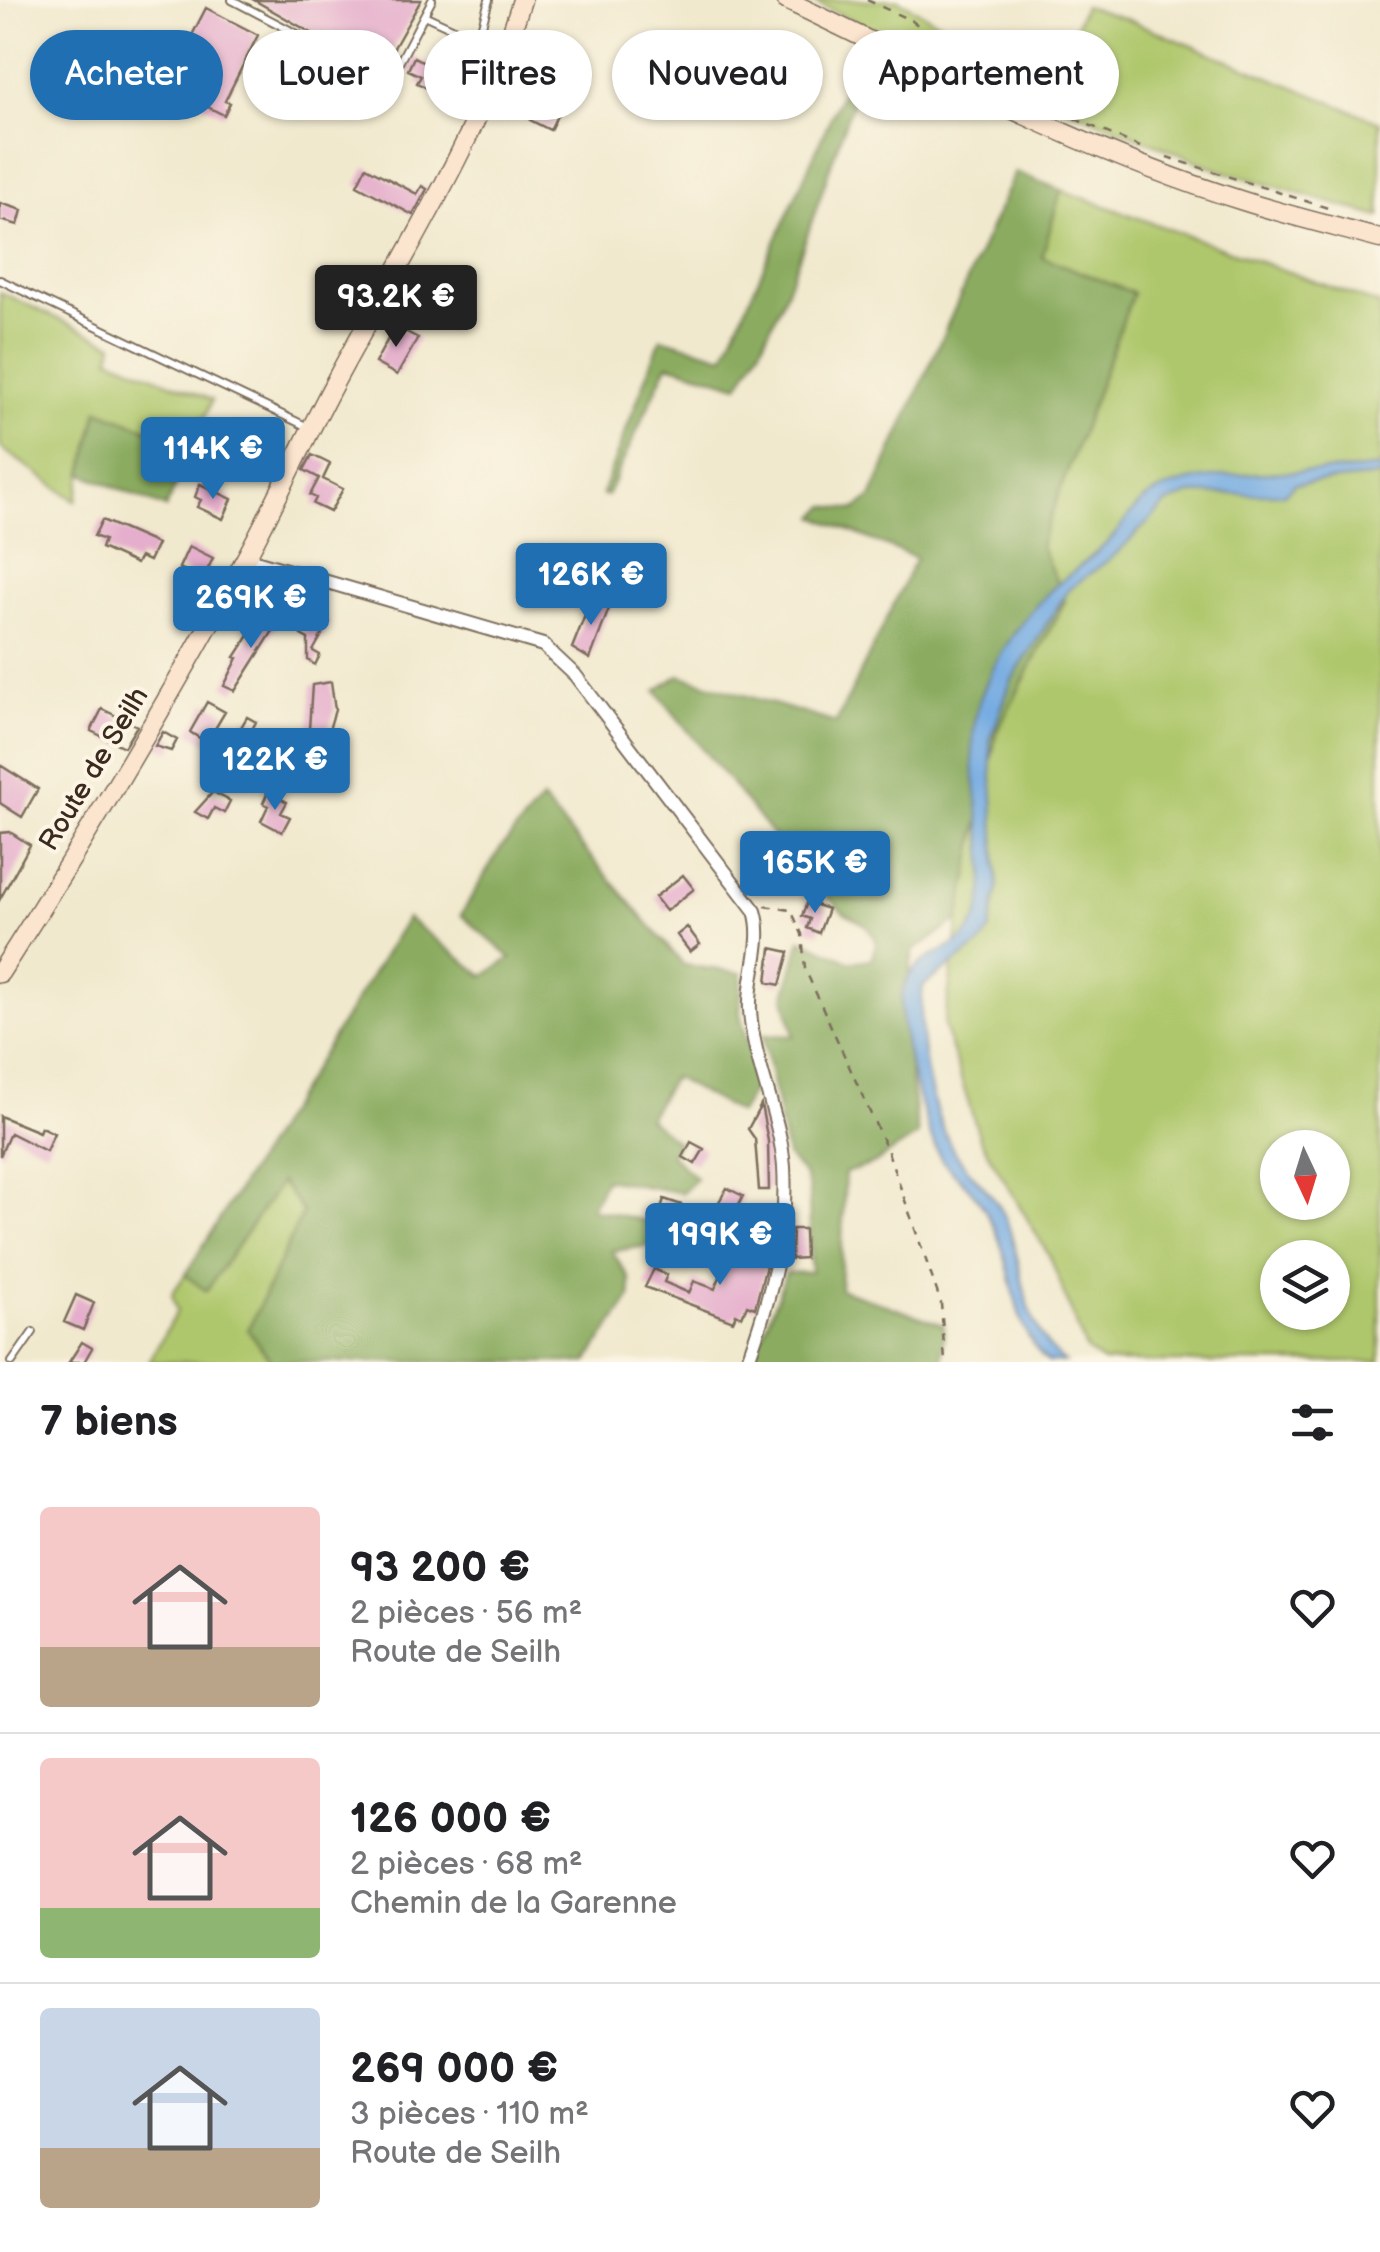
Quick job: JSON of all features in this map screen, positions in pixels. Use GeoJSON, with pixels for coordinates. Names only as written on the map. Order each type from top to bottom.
{"type":"FeatureCollection","features":[{"type":"Feature","properties":{"kind":"street","name":"Route de Seilh"},"geometry":{"type":"LineString","coordinates":[[0,973],[85,841],[245,558],[310,428],[448,178],[502,66],[522,0]]}},
{"type":"Feature","properties":{"kind":"street"},"geometry":{"type":"LineString","coordinates":[[786,0],[1032,117],[1142,163],[1238,200],[1380,239]]}},
{"type":"Feature","properties":{"kind":"street"},"geometry":{"type":"LineString","coordinates":[[245,558],[543,645],[576,675],[756,911],[760,927],[750,1010],[784,1166],[774,1280],[747,1362]]}},
{"type":"Feature","properties":{"kind":"lane"},"geometry":{"type":"LineString","coordinates":[[232,0],[389,82],[432,0]]}},
{"type":"Feature","properties":{"kind":"lane"},"geometry":{"type":"LineString","coordinates":[[424,16],[478,40],[489,0]]}},
{"type":"Feature","properties":{"kind":"lane"},"geometry":{"type":"LineString","coordinates":[[0,280],[310,428]]}},
{"type":"Feature","properties":{"kind":"lane"},"geometry":{"type":"LineString","coordinates":[[12,1362],[32,1332]]}},
{"type":"Feature","properties":{"kind":"path"},"geometry":{"type":"LineString","coordinates":[[867,0],[912,21],[1015,91],[1140,146]]}},
{"type":"Feature","properties":{"kind":"path"},"geometry":{"type":"LineString","coordinates":[[1156,153],[1331,209]]}},
{"type":"Feature","properties":{"kind":"path"},"geometry":{"type":"LineString","coordinates":[[756,911],[764,905],[791,910],[802,934],[806,969],[888,1152],[940,1303],[946,1362]]}},
{"type":"Feature","properties":{"kind":"green space"},"geometry":{"type":"Polygon","coordinates":[[[810,0],[898,0],[953,30],[873,30],[810,0]]]}},
{"type":"Feature","properties":{"kind":"green space"},"geometry":{"type":"Polygon","coordinates":[[[1084,6],[1126,19],[1380,122],[1380,217],[1219,170],[1096,120],[1119,120],[1119,30],[1074,30],[1084,6]]]}},
{"type":"Feature","properties":{"kind":"green space"},"geometry":{"type":"Polygon","coordinates":[[[843,90],[843,120],[847,120],[805,242],[776,316],[739,385],[668,364],[607,496],[602,494],[661,338],[724,356],[843,90]]]}},
{"type":"Feature","properties":{"kind":"green space"},"geometry":{"type":"Polygon","coordinates":[[[1015,172],[1061,190],[1042,257],[1133,293],[1040,545],[1065,600],[997,731],[959,920],[913,951],[903,1018],[918,1135],[873,1164],[845,1173],[840,1289],[944,1325],[942,1362],[752,1362],[786,1273],[811,1272],[809,1189],[804,1175],[787,1156],[763,1035],[794,1036],[785,996],[801,939],[851,962],[871,959],[877,942],[866,925],[844,913],[800,869],[656,691],[679,675],[836,723],[916,558],[816,517],[826,506],[854,510],[871,498],[1015,172]]]}},
{"type":"Feature","properties":{"kind":"green space"},"geometry":{"type":"Polygon","coordinates":[[[1061,190],[1380,305],[1380,1362],[1103,1362],[1086,1350],[1050,1257],[980,1139],[944,1026],[959,920],[997,731],[1065,601],[1040,545],[1133,293],[1042,257],[1061,190]]]}},
{"type":"Feature","properties":{"kind":"green space"},"geometry":{"type":"Polygon","coordinates":[[[0,292],[113,344],[110,358],[212,400],[192,446],[98,410],[76,501],[0,447],[0,292]]]}},
{"type":"Feature","properties":{"kind":"green space"},"geometry":{"type":"Polygon","coordinates":[[[98,410],[192,446],[166,508],[83,474],[98,410]]]}},
{"type":"Feature","properties":{"kind":"green space"},"geometry":{"type":"Polygon","coordinates":[[[542,800],[684,965],[742,973],[740,1013],[757,1083],[739,1113],[673,1077],[648,1118],[677,1142],[671,1155],[696,1178],[682,1193],[605,1179],[591,1209],[659,1224],[654,1245],[612,1251],[629,1278],[631,1297],[587,1362],[272,1362],[248,1330],[303,1212],[281,1182],[206,1291],[185,1275],[407,918],[484,976],[511,958],[461,915],[500,849],[542,800]]]}},
{"type":"Feature","properties":{"kind":"green space"},"geometry":{"type":"Polygon","coordinates":[[[280,1181],[303,1212],[248,1330],[272,1362],[149,1362],[177,1311],[172,1294],[185,1275],[206,1290],[280,1181]]]}},
{"type":"Feature","properties":{"kind":"water"},"geometry":{"type":"Polygon","coordinates":[[[1380,467],[1380,476],[1295,484],[1284,494],[1190,494],[1166,504],[1115,555],[1068,590],[1011,681],[990,741],[998,888],[990,930],[981,944],[923,986],[922,1024],[930,1088],[942,1127],[956,1153],[1005,1217],[1031,1314],[1050,1348],[1065,1362],[1048,1362],[1022,1322],[1006,1260],[991,1222],[934,1145],[919,1101],[903,1027],[903,991],[910,975],[919,964],[967,934],[982,900],[984,858],[973,748],[977,709],[984,690],[1002,652],[1038,603],[1109,541],[1143,501],[1164,489],[1223,476],[1380,467]]]}},
{"type":"Feature","properties":{"kind":"building"},"geometry":{"type":"Polygon","coordinates":[[[254,0],[421,0],[404,30],[306,30],[254,0]]]}},
{"type":"Feature","properties":{"kind":"building"},"geometry":{"type":"Polygon","coordinates":[[[206,8],[248,30],[243,30],[243,65],[225,101],[230,103],[224,115],[223,30],[195,30],[206,8]]]}},
{"type":"Feature","properties":{"kind":"building"},"geometry":{"type":"Polygon","coordinates":[[[414,57],[424,62],[424,86],[417,83],[421,76],[408,70],[414,57]]]}},
{"type":"Feature","properties":{"kind":"building"},"geometry":{"type":"Polygon","coordinates":[[[530,120],[555,120],[550,130],[530,120]]]}},
{"type":"Feature","properties":{"kind":"building"},"geometry":{"type":"Polygon","coordinates":[[[366,167],[417,194],[422,186],[427,189],[413,215],[357,185],[366,167]]]}},
{"type":"Feature","properties":{"kind":"building"},"geometry":{"type":"Polygon","coordinates":[[[0,203],[22,210],[18,225],[0,220],[0,203]]]}},
{"type":"Feature","properties":{"kind":"building"},"geometry":{"type":"Polygon","coordinates":[[[395,326],[418,338],[397,375],[375,363],[395,326]]]}},
{"type":"Feature","properties":{"kind":"building"},"geometry":{"type":"Polygon","coordinates":[[[231,434],[256,446],[248,462],[224,450],[231,434]]]}},
{"type":"Feature","properties":{"kind":"building"},"geometry":{"type":"Polygon","coordinates":[[[312,455],[330,464],[323,479],[343,489],[330,512],[313,504],[316,498],[310,495],[319,478],[304,470],[312,455]]]}},
{"type":"Feature","properties":{"kind":"building"},"geometry":{"type":"Polygon","coordinates":[[[200,484],[232,499],[223,519],[197,507],[201,500],[195,497],[200,484]]]}},
{"type":"Feature","properties":{"kind":"building"},"geometry":{"type":"Polygon","coordinates":[[[102,520],[157,544],[149,561],[140,557],[136,564],[101,548],[104,540],[94,536],[102,520]]]}},
{"type":"Feature","properties":{"kind":"building"},"geometry":{"type":"Polygon","coordinates":[[[189,546],[213,558],[203,579],[179,568],[189,546]]]}},
{"type":"Feature","properties":{"kind":"building"},"geometry":{"type":"Polygon","coordinates":[[[609,565],[643,578],[637,594],[602,581],[609,565]]]}},
{"type":"Feature","properties":{"kind":"building"},"geometry":{"type":"Polygon","coordinates":[[[265,580],[286,590],[276,609],[256,598],[265,580]]]}},
{"type":"Feature","properties":{"kind":"building"},"geometry":{"type":"Polygon","coordinates":[[[592,598],[610,606],[590,659],[572,648],[592,598]]]}},
{"type":"Feature","properties":{"kind":"building"},"geometry":{"type":"Polygon","coordinates":[[[313,613],[329,622],[313,651],[320,655],[315,665],[308,660],[308,639],[301,635],[313,613]]]}},
{"type":"Feature","properties":{"kind":"building"},"geometry":{"type":"Polygon","coordinates":[[[263,614],[278,623],[235,691],[224,686],[238,658],[235,657],[263,614]]]}},
{"type":"Feature","properties":{"kind":"building"},"geometry":{"type":"Polygon","coordinates":[[[331,682],[335,710],[328,733],[309,729],[312,685],[331,682]]]}},
{"type":"Feature","properties":{"kind":"building"},"geometry":{"type":"Polygon","coordinates":[[[207,702],[225,712],[213,732],[232,743],[247,717],[256,722],[250,733],[270,750],[264,760],[259,756],[251,770],[190,732],[207,702]]]}},
{"type":"Feature","properties":{"kind":"building"},"geometry":{"type":"Polygon","coordinates":[[[102,709],[137,726],[124,747],[91,731],[102,709]]]}},
{"type":"Feature","properties":{"kind":"building"},"geometry":{"type":"Polygon","coordinates":[[[163,732],[177,740],[171,751],[155,746],[163,732]]]}},
{"type":"Feature","properties":{"kind":"building"},"geometry":{"type":"Polygon","coordinates":[[[0,765],[38,789],[22,817],[0,803],[0,765]]]}},
{"type":"Feature","properties":{"kind":"building"},"geometry":{"type":"Polygon","coordinates":[[[213,792],[230,801],[224,813],[214,808],[208,819],[195,812],[213,792]]]}},
{"type":"Feature","properties":{"kind":"building"},"geometry":{"type":"Polygon","coordinates":[[[268,792],[287,802],[281,813],[290,817],[282,832],[261,821],[268,806],[263,803],[268,792]]]}},
{"type":"Feature","properties":{"kind":"building"},"geometry":{"type":"Polygon","coordinates":[[[10,832],[30,845],[0,899],[0,833],[10,832]]]}},
{"type":"Feature","properties":{"kind":"building"},"geometry":{"type":"Polygon","coordinates":[[[683,875],[694,889],[666,911],[655,897],[683,875]]]}},
{"type":"Feature","properties":{"kind":"building"},"geometry":{"type":"Polygon","coordinates":[[[807,902],[828,909],[819,933],[807,928],[810,919],[802,916],[807,902]]]}},
{"type":"Feature","properties":{"kind":"building"},"geometry":{"type":"Polygon","coordinates":[[[687,927],[700,944],[690,952],[677,935],[687,927]]]}},
{"type":"Feature","properties":{"kind":"building"},"geometry":{"type":"Polygon","coordinates":[[[771,948],[789,952],[780,985],[767,982],[771,948]]]}},
{"type":"Feature","properties":{"kind":"building"},"geometry":{"type":"Polygon","coordinates":[[[761,1105],[768,1141],[769,1190],[759,1190],[755,1139],[748,1129],[761,1105]]]}},
{"type":"Feature","properties":{"kind":"building"},"geometry":{"type":"Polygon","coordinates":[[[0,1116],[39,1132],[41,1127],[54,1133],[46,1151],[10,1133],[0,1156],[0,1116]]]}},
{"type":"Feature","properties":{"kind":"building"},"geometry":{"type":"Polygon","coordinates":[[[691,1142],[704,1149],[695,1164],[683,1157],[691,1142]]]}},
{"type":"Feature","properties":{"kind":"building"},"geometry":{"type":"Polygon","coordinates":[[[727,1188],[743,1196],[735,1212],[742,1216],[736,1227],[712,1214],[727,1188]]]}},
{"type":"Feature","properties":{"kind":"building"},"geometry":{"type":"Polygon","coordinates":[[[664,1199],[682,1205],[678,1219],[659,1214],[664,1199]]]}},
{"type":"Feature","properties":{"kind":"building"},"geometry":{"type":"Polygon","coordinates":[[[792,1229],[804,1229],[805,1258],[791,1259],[792,1229]]]}},
{"type":"Feature","properties":{"kind":"building"},"geometry":{"type":"Polygon","coordinates":[[[732,1248],[766,1266],[755,1308],[747,1305],[742,1317],[736,1314],[733,1321],[645,1287],[654,1269],[667,1275],[664,1282],[689,1293],[694,1281],[715,1289],[732,1248]]]}},
{"type":"Feature","properties":{"kind":"building"},"geometry":{"type":"Polygon","coordinates":[[[76,1295],[94,1303],[83,1330],[64,1322],[76,1295]]]}},
{"type":"Feature","properties":{"kind":"building"},"geometry":{"type":"Polygon","coordinates":[[[82,1342],[92,1348],[84,1362],[69,1362],[82,1342]]]}}]}
